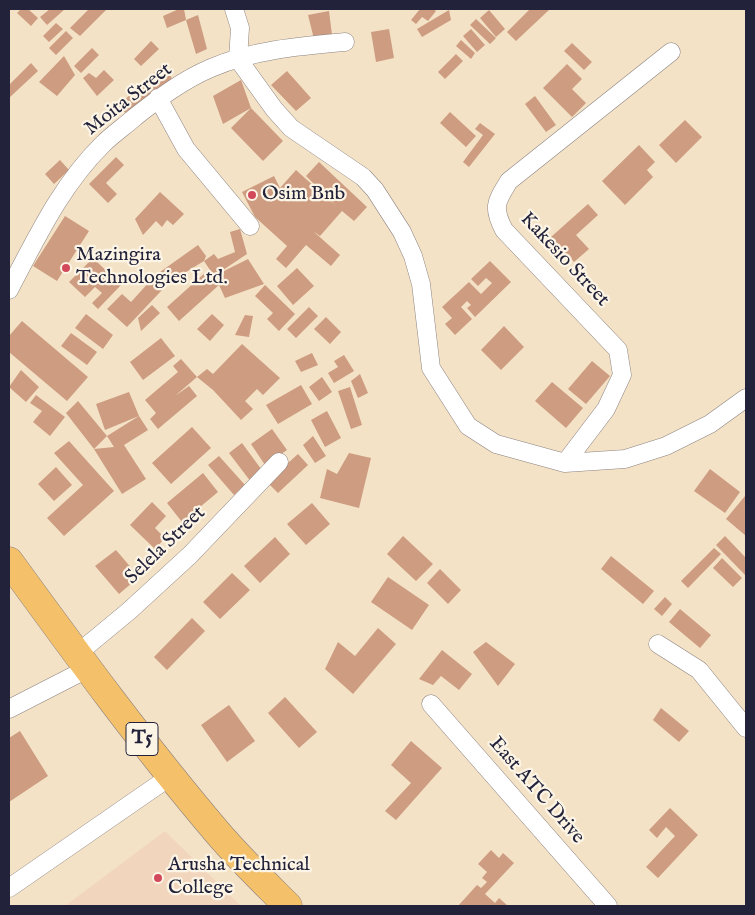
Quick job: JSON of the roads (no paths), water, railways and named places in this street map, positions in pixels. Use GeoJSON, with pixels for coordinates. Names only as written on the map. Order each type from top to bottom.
{"type":"FeatureCollection","features":[{"type":"Feature","properties":{"kind":"highway","name":"T5"},"geometry":{"type":"LineString","coordinates":[[9,561],[82,661],[171,776],[218,833],[288,906]]}},
{"type":"Feature","properties":{"kind":"street"},"geometry":{"type":"LineString","coordinates":[[234,9],[240,28],[238,59],[274,109],[291,128],[363,177],[389,209],[414,256],[421,284],[431,368],[468,426],[496,444],[565,463],[625,459],[666,446],[710,424],[746,398]]}},
{"type":"Feature","properties":{"kind":"street","name":"Moita Street"},"geometry":{"type":"LineString","coordinates":[[9,290],[41,228],[73,179],[104,143],[158,98],[212,67],[238,59],[292,47],[345,42]]}},
{"type":"Feature","properties":{"kind":"street","name":"Kakesio Street"},"geometry":{"type":"LineString","coordinates":[[565,463],[606,409],[622,376],[618,350],[504,230],[497,216],[496,201],[509,182],[671,52]]}},
{"type":"Feature","properties":{"kind":"street"},"geometry":{"type":"LineString","coordinates":[[158,98],[186,149],[250,226]]}},
{"type":"Feature","properties":{"kind":"street","name":"Selela Street"},"geometry":{"type":"LineString","coordinates":[[9,709],[82,661],[129,610],[190,555],[279,462]]}},
{"type":"Feature","properties":{"kind":"street"},"geometry":{"type":"LineString","coordinates":[[658,644],[699,670],[746,728]]}},
{"type":"Feature","properties":{"kind":"street","name":"East ATC Drive"},"geometry":{"type":"LineString","coordinates":[[432,704],[608,906]]}},
{"type":"Feature","properties":{"kind":"street"},"geometry":{"type":"LineString","coordinates":[[9,888],[171,776]]}},
{"type":"Feature","properties":{"kind":"place","name":"Osim Bnb"},"geometry":{"type":"Point","coordinates":[252,195]}},
{"type":"Feature","properties":{"kind":"place","name":"Mazingira Technologies Ltd."},"geometry":{"type":"Point","coordinates":[66,268]}},
{"type":"Feature","properties":{"kind":"place","name":"Arusha Technical College"},"geometry":{"type":"Point","coordinates":[158,878]}}]}
